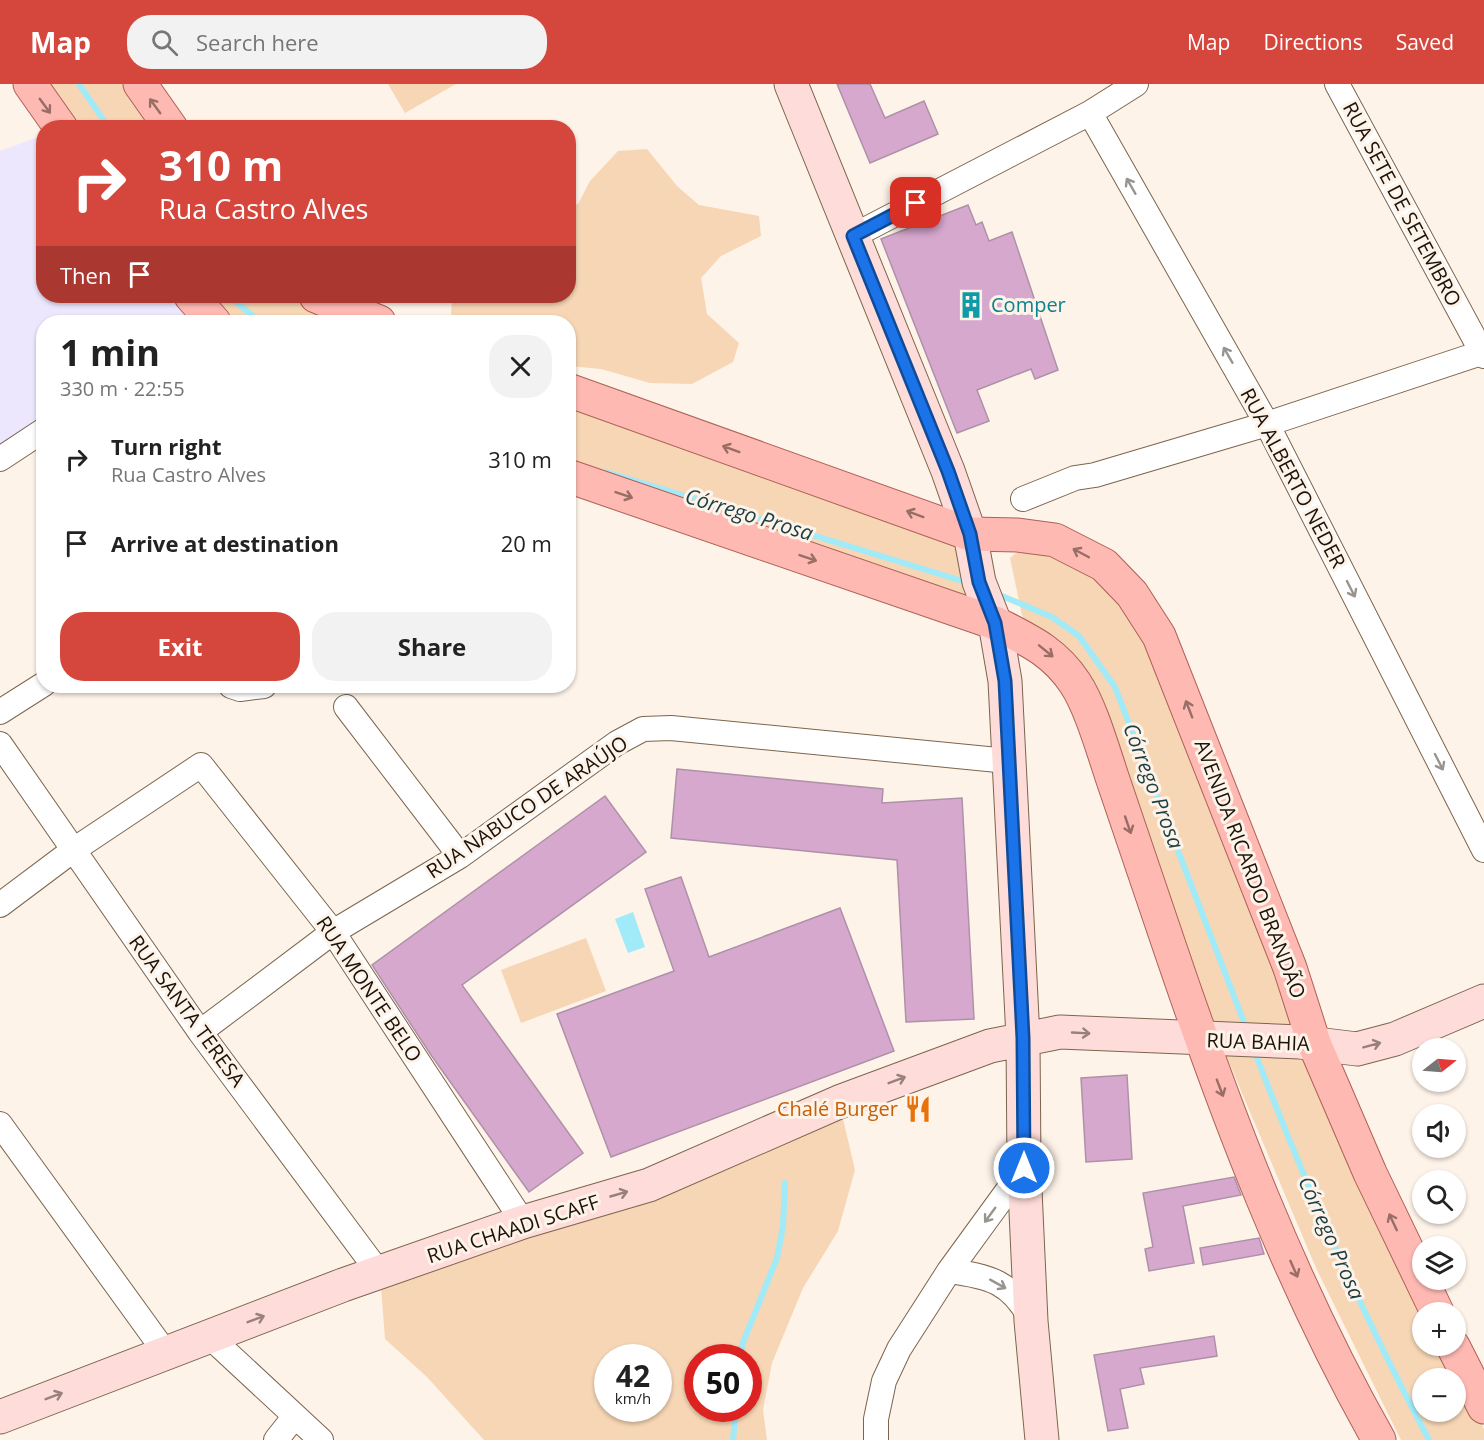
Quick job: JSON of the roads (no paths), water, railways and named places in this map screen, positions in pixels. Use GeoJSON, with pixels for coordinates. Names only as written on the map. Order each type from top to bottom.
{"type":"FeatureCollection","features":[{"type":"Feature","properties":{"kind":"main road"},"geometry":{"type":"LineString","coordinates":[[30,84],[55,120]]}},
{"type":"Feature","properties":{"kind":"main road"},"geometry":{"type":"LineString","coordinates":[[140,84],[165,120]]}},
{"type":"Feature","properties":{"kind":"main road"},"geometry":{"type":"LineString","coordinates":[[333,303],[362,315]]}},
{"type":"Feature","properties":{"kind":"main road","name":"AVENIDA RICARDO BRANDÃO"},"geometry":{"type":"LineString","coordinates":[[576,393],[971,540],[1018,535],[1055,540],[1104,565],[1132,594],[1160,636],[1290,968],[1307,1043],[1432,1302]]}},
{"type":"Feature","properties":{"kind":"main road"},"geometry":{"type":"LineString","coordinates":[[576,479],[991,612],[1047,649],[1076,684],[1101,744],[1213,1040],[1253,1174],[1295,1273],[1359,1406],[1379,1440]]}},
{"type":"Feature","properties":{"kind":"main road"},"geometry":{"type":"LineString","coordinates":[[1458,1356],[1484,1407]]}},
{"type":"Feature","properties":{"kind":"street"},"geometry":{"type":"LineString","coordinates":[[791,84],[948,471],[971,540],[979,582],[991,612],[1005,681],[1023,1038],[1024,1168],[1031,1321],[1042,1440]]}},
{"type":"Feature","properties":{"kind":"street"},"geometry":{"type":"LineString","coordinates":[[853,236],[1090,113],[1136,84]]}},
{"type":"Feature","properties":{"kind":"street","name":"RUA SETE DE SETEMBRO"},"geometry":{"type":"LineString","coordinates":[[1337,84],[1483,354]]}},
{"type":"Feature","properties":{"kind":"street","name":"RUA ALBERTO NEDER"},"geometry":{"type":"LineString","coordinates":[[1090,113],[1267,424],[1484,850]]}},
{"type":"Feature","properties":{"kind":"street"},"geometry":{"type":"LineString","coordinates":[[1023,499],[1075,478],[1095,475],[1267,424],[1483,354]]}},
{"type":"Feature","properties":{"kind":"street"},"geometry":{"type":"LineString","coordinates":[[0,459],[36,435]]}},
{"type":"Feature","properties":{"kind":"street"},"geometry":{"type":"LineString","coordinates":[[0,712],[36,689]]}},
{"type":"Feature","properties":{"kind":"street"},"geometry":{"type":"LineString","coordinates":[[346,707],[460,856]]}},
{"type":"Feature","properties":{"kind":"street","name":"RUA NABUCO DE ARAÚJO"},"geometry":{"type":"LineString","coordinates":[[200,1032],[333,932],[460,856],[617,743],[643,729],[671,728],[1008,760]]}},
{"type":"Feature","properties":{"kind":"street","name":"RUA SANTA TERESA"},"geometry":{"type":"LineString","coordinates":[[0,744],[72,851],[200,1032],[380,1274]]}},
{"type":"Feature","properties":{"kind":"street","name":"RUA MONTE BELO"},"geometry":{"type":"LineString","coordinates":[[72,851],[201,765],[333,932],[523,1222]]}},
{"type":"Feature","properties":{"kind":"street"},"geometry":{"type":"LineString","coordinates":[[0,905],[72,851]]}},
{"type":"Feature","properties":{"kind":"street","name":"RUA BAHIA"},"geometry":{"type":"LineString","coordinates":[[1023,1038],[1060,1032],[1307,1043],[1357,1049],[1395,1039],[1484,1001]]}},
{"type":"Feature","properties":{"kind":"street","name":"RUA CHAADI SCAFF"},"geometry":{"type":"LineString","coordinates":[[0,1417],[165,1352],[523,1222],[648,1185],[839,1102],[990,1046],[1023,1038]]}},
{"type":"Feature","properties":{"kind":"street"},"geometry":{"type":"LineString","coordinates":[[0,1124],[165,1352]]}},
{"type":"Feature","properties":{"kind":"street"},"geometry":{"type":"LineString","coordinates":[[876,1440],[876,1419],[884,1381],[899,1349],[949,1271],[1024,1168]]}},
{"type":"Feature","properties":{"kind":"street"},"geometry":{"type":"LineString","coordinates":[[949,1271],[981,1275],[998,1283],[1022,1302],[1031,1321]]}},
{"type":"Feature","properties":{"kind":"street"},"geometry":{"type":"LineString","coordinates":[[210,1337],[321,1440]]}},
{"type":"Feature","properties":{"kind":"street"},"geometry":{"type":"LineString","coordinates":[[276,1440],[295,1416]]}},
{"type":"Feature","properties":{"kind":"water"},"geometry":{"type":"Polygon","coordinates":[[[633,912],[645,947],[628,953],[615,919],[633,912]]]}},
{"type":"Feature","properties":{"kind":"waterway","name":"Córrego Prosa"},"geometry":{"type":"LineString","coordinates":[[79,84],[104,120]]}},
{"type":"Feature","properties":{"kind":"waterway","name":"Córrego Prosa"},"geometry":{"type":"LineString","coordinates":[[237,303],[252,315]]}},
{"type":"Feature","properties":{"kind":"waterway","name":"Córrego Prosa"},"geometry":{"type":"LineString","coordinates":[[606,472],[969,583]]}},
{"type":"Feature","properties":{"kind":"waterway","name":"Córrego Prosa"},"geometry":{"type":"LineString","coordinates":[[995,593],[1052,617],[1079,636],[1115,687],[1247,1030]]}},
{"type":"Feature","properties":{"kind":"waterway","name":"Córrego Prosa"},"geometry":{"type":"LineString","coordinates":[[1254,1050],[1293,1150],[1336,1248],[1404,1393],[1429,1440]]}},
{"type":"Feature","properties":{"kind":"waterway"},"geometry":{"type":"LineString","coordinates":[[742,1344],[777,1258],[783,1226],[785,1183]]}},
{"type":"Feature","properties":{"kind":"waterway"},"geometry":{"type":"LineString","coordinates":[[733,1440],[735,1422]]}},
{"type":"Feature","properties":{"kind":"place","name":"Comper"},"geometry":{"type":"Point","coordinates":[971,305]}},
{"type":"Feature","properties":{"kind":"place","name":"Chalé Burger"},"geometry":{"type":"Point","coordinates":[918,1109]}}]}
